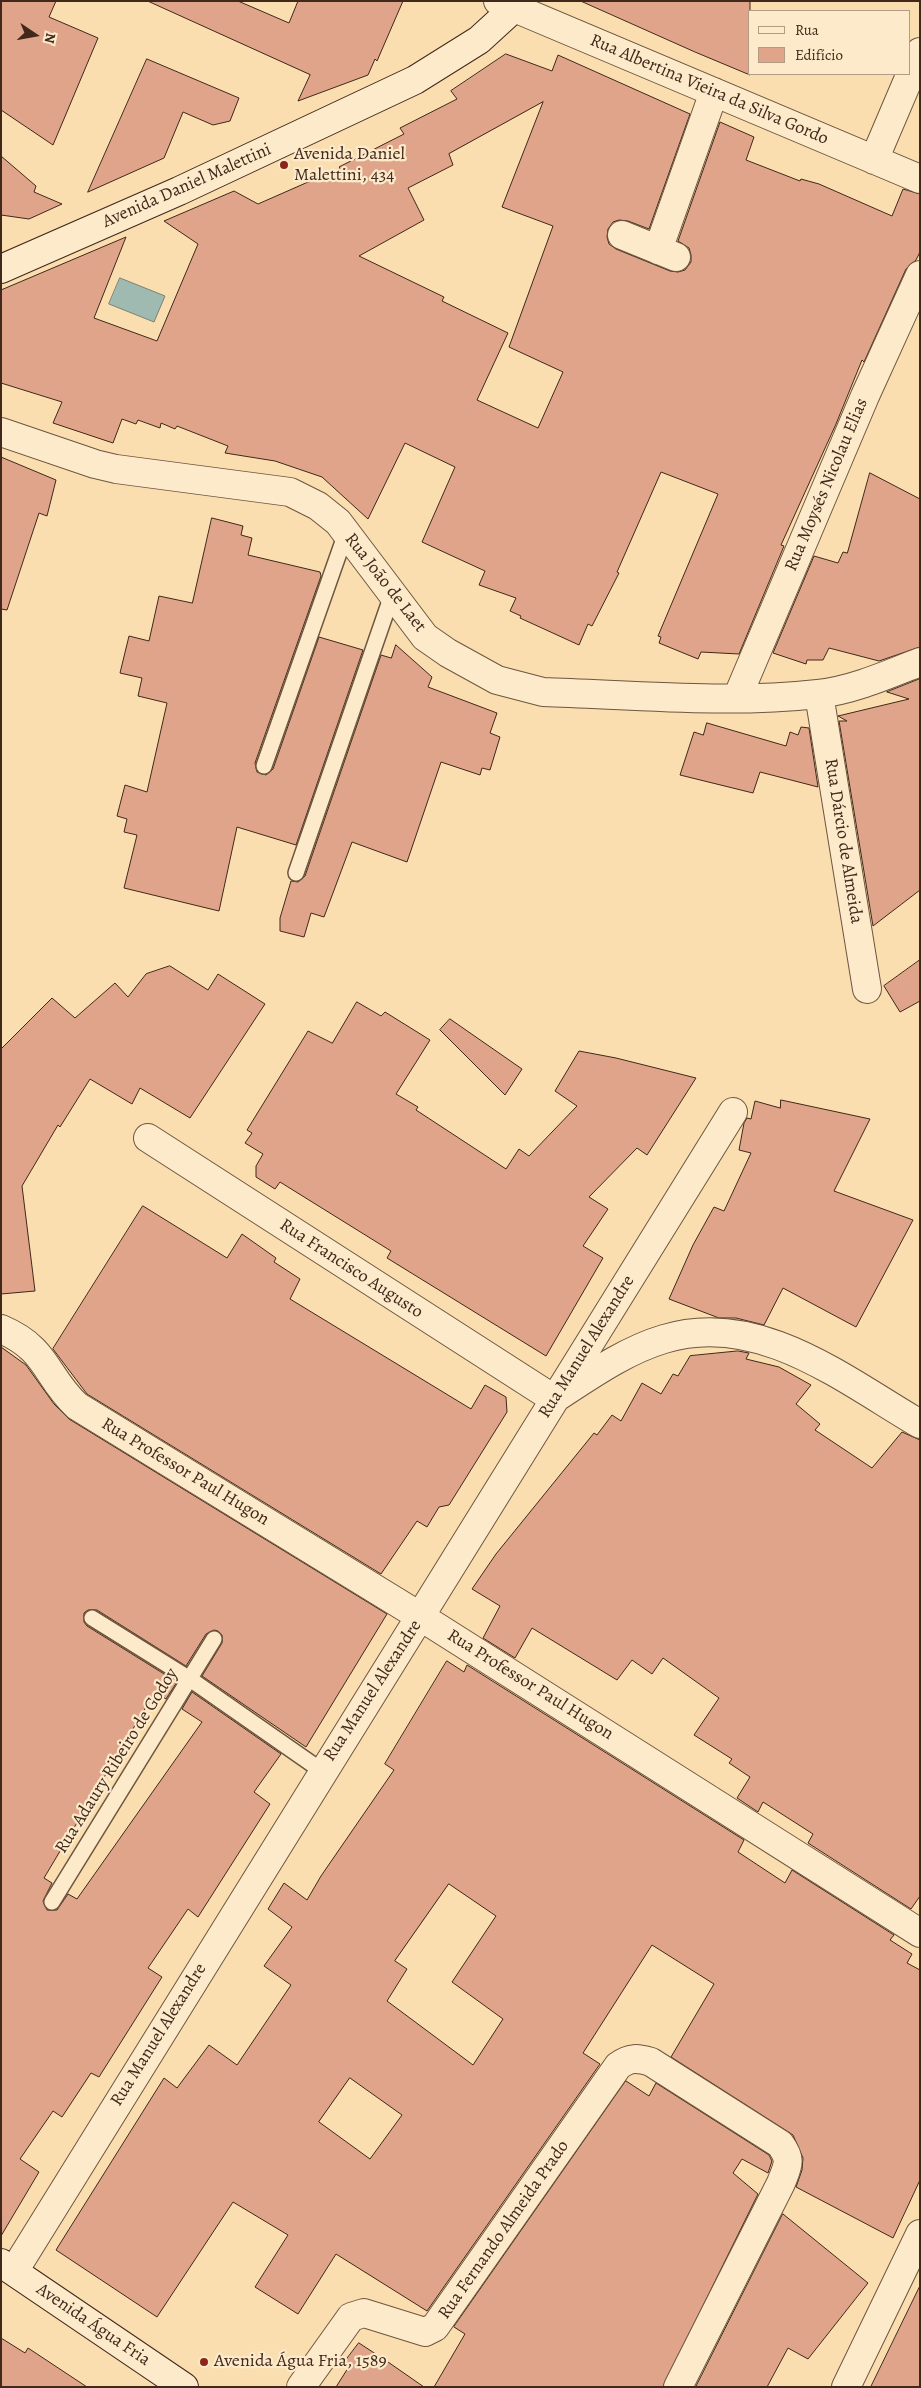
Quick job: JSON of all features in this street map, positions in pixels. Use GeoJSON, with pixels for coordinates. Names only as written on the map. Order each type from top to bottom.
{"type":"FeatureCollection","features":[{"type":"Feature","properties":{"kind":"street","name":"Rua Albertina Vieira da Silva Gordo"},"geometry":{"type":"LineString","coordinates":[[510,4],[920,179]]}},
{"type":"Feature","properties":{"kind":"street","name":"Avenida Daniel Malettini"},"geometry":{"type":"LineString","coordinates":[[1,268],[179,191],[415,80],[479,40],[510,4]]}},
{"type":"Feature","properties":{"kind":"street"},"geometry":{"type":"LineString","coordinates":[[911,73],[920,52]]}},
{"type":"Feature","properties":{"kind":"street"},"geometry":{"type":"LineString","coordinates":[[874,160],[910,75]]}},
{"type":"Feature","properties":{"kind":"street"},"geometry":{"type":"LineString","coordinates":[[622,235],[667,254],[714,92]]}},
{"type":"Feature","properties":{"kind":"street","name":"Rua Moysés Nicolau Elias"},"geometry":{"type":"LineString","coordinates":[[737,698],[865,396],[920,274]]}},
{"type":"Feature","properties":{"kind":"street","name":"Rua João de Laet"},"geometry":{"type":"LineString","coordinates":[[1,432],[102,466],[290,492],[318,506],[338,522],[426,637],[441,648],[490,676],[524,688],[543,692],[737,698],[819,694],[878,679],[920,662]]}},
{"type":"Feature","properties":{"kind":"street","name":"Rua Dárcio de Almeida"},"geometry":{"type":"LineString","coordinates":[[819,694],[867,989]]}},
{"type":"Feature","properties":{"kind":"street","name":"Rua Manuel Alexandre"},"geometry":{"type":"LineString","coordinates":[[7,2267],[421,1616],[733,1112]]}},
{"type":"Feature","properties":{"kind":"street","name":"Rua Francisco Augusto"},"geometry":{"type":"LineString","coordinates":[[148,1138],[554,1399]]}},
{"type":"Feature","properties":{"kind":"street","name":"Rua Professor Paul Hugon"},"geometry":{"type":"LineString","coordinates":[[1,1329],[20,1337],[37,1351],[68,1397],[77,1406],[421,1616],[920,1933]]}},
{"type":"Feature","properties":{"kind":"street"},"geometry":{"type":"LineString","coordinates":[[554,1399],[608,1364],[664,1339],[705,1331],[742,1334],[773,1343],[807,1358],[920,1424]]}},
{"type":"Feature","properties":{"kind":"street","name":"Rua Fernando Almeida Prado"},"geometry":{"type":"LineString","coordinates":[[302,2387],[351,2317],[358,2313],[364,2313],[425,2332],[436,2327],[618,2066],[626,2060],[637,2058],[651,2062],[780,2144],[788,2155],[788,2167],[781,2183],[678,2387]]}},
{"type":"Feature","properties":{"kind":"street"},"geometry":{"type":"LineString","coordinates":[[846,2387],[920,2234]]}},
{"type":"Feature","properties":{"kind":"street","name":"Avenida Água Fria"},"geometry":{"type":"LineString","coordinates":[[7,2267],[184,2387]]}},
{"type":"Feature","properties":{"kind":"lane"},"geometry":{"type":"LineString","coordinates":[[264,766],[346,533]]}},
{"type":"Feature","properties":{"kind":"lane"},"geometry":{"type":"LineString","coordinates":[[296,873],[392,595]]}},
{"type":"Feature","properties":{"kind":"lane"},"geometry":{"type":"LineString","coordinates":[[92,1618],[190,1679],[322,1771]]}},
{"type":"Feature","properties":{"kind":"lane","name":"Rua Adaury Ribeiro de Godoy"},"geometry":{"type":"LineString","coordinates":[[52,1902],[214,1639]]}},
{"type":"Feature","properties":{"kind":"water"},"geometry":{"type":"Polygon","coordinates":[[[120,278],[165,296],[154,322],[109,304],[120,278]]]}},
{"type":"Feature","properties":{"kind":"building"},"geometry":{"type":"Polygon","coordinates":[[[1,1],[56,1],[49,17],[98,38],[53,145],[1,110],[1,1]]]}},
{"type":"Feature","properties":{"kind":"building"},"geometry":{"type":"Polygon","coordinates":[[[148,1],[238,1],[289,23],[298,1],[403,1],[377,61],[375,59],[368,75],[298,101],[310,75],[148,1]]]}},
{"type":"Feature","properties":{"kind":"building"},"geometry":{"type":"Polygon","coordinates":[[[581,1],[750,1],[750,10],[748,10],[748,74],[581,1]]]}},
{"type":"Feature","properties":{"kind":"building"},"geometry":{"type":"Polygon","coordinates":[[[506,54],[552,71],[558,55],[690,114],[649,229],[628,221],[619,220],[613,222],[608,229],[607,237],[609,244],[616,249],[670,271],[678,272],[685,270],[691,262],[689,248],[678,241],[720,122],[754,137],[746,160],[800,181],[801,179],[819,184],[892,216],[903,189],[920,194],[920,252],[916,260],[906,269],[864,362],[862,360],[836,424],[781,545],[784,546],[739,654],[701,652],[698,659],[659,643],[661,637],[658,636],[718,494],[661,472],[617,572],[619,573],[592,626],[588,624],[579,645],[520,618],[521,616],[510,611],[516,598],[479,585],[485,571],[422,542],[455,467],[405,443],[368,519],[322,477],[275,461],[225,453],[228,446],[177,426],[175,429],[161,423],[160,428],[138,420],[136,424],[122,419],[113,443],[53,423],[62,402],[1,383],[1,290],[126,237],[94,318],[157,341],[198,244],[164,221],[234,191],[258,204],[324,175],[326,177],[339,167],[404,134],[400,128],[457,99],[451,91],[506,54]],[[543,102],[449,154],[453,165],[408,188],[424,220],[359,256],[444,297],[442,301],[508,333],[477,400],[538,428],[563,372],[509,347],[553,226],[502,207],[543,102]]]}},
{"type":"Feature","properties":{"kind":"building"},"geometry":{"type":"Polygon","coordinates":[[[147,59],[239,98],[230,121],[213,125],[183,112],[164,158],[88,192],[147,59]]]}},
{"type":"Feature","properties":{"kind":"building"},"geometry":{"type":"Polygon","coordinates":[[[1,156],[36,186],[34,192],[62,204],[29,219],[1,215],[1,156]]]}},
{"type":"Feature","properties":{"kind":"building"},"geometry":{"type":"Polygon","coordinates":[[[1,457],[56,480],[47,516],[39,513],[7,610],[1,609],[1,457]]]}},
{"type":"Feature","properties":{"kind":"building"},"geometry":{"type":"Polygon","coordinates":[[[870,473],[920,499],[920,647],[879,661],[829,648],[823,660],[807,660],[806,664],[773,653],[814,556],[838,563],[843,552],[847,553],[870,473]]]}},
{"type":"Feature","properties":{"kind":"building"},"geometry":{"type":"Polygon","coordinates":[[[212,518],[243,526],[241,535],[252,538],[248,555],[320,572],[321,576],[255,763],[257,772],[266,775],[273,769],[319,637],[363,650],[296,845],[237,827],[219,911],[124,888],[137,835],[124,832],[127,819],[117,816],[125,785],[147,792],[167,703],[138,696],[142,678],[120,673],[129,636],[149,641],[159,596],[192,603],[212,518]]]}},
{"type":"Feature","properties":{"kind":"building"},"geometry":{"type":"Polygon","coordinates":[[[396,645],[432,677],[428,687],[497,713],[490,733],[500,737],[490,770],[482,768],[480,775],[441,762],[407,862],[352,842],[324,917],[311,913],[304,937],[280,931],[280,918],[291,881],[298,882],[305,876],[381,655],[391,658],[396,645]]]}},
{"type":"Feature","properties":{"kind":"building"},"geometry":{"type":"Polygon","coordinates":[[[920,679],[920,890],[873,926],[839,721],[847,721],[838,716],[909,699],[887,692],[920,679]]]}},
{"type":"Feature","properties":{"kind":"building"},"geometry":{"type":"Polygon","coordinates":[[[707,723],[786,746],[790,732],[798,735],[801,727],[809,728],[818,787],[760,772],[753,793],[680,775],[694,732],[703,735],[707,723]]]}},
{"type":"Feature","properties":{"kind":"building"},"geometry":{"type":"Polygon","coordinates":[[[920,960],[920,1001],[900,1012],[884,986],[920,960]]]}},
{"type":"Feature","properties":{"kind":"building"},"geometry":{"type":"Polygon","coordinates":[[[170,966],[208,990],[218,974],[265,1004],[190,1118],[140,1088],[132,1104],[90,1079],[60,1127],[58,1125],[22,1186],[35,1291],[1,1294],[1,1049],[52,998],[75,1018],[115,983],[128,997],[146,974],[170,966]]]}},
{"type":"Feature","properties":{"kind":"building"},"geometry":{"type":"Polygon","coordinates":[[[357,1002],[381,1016],[385,1012],[430,1040],[396,1094],[418,1107],[416,1110],[506,1169],[519,1149],[529,1156],[577,1106],[555,1091],[579,1051],[696,1078],[647,1155],[637,1148],[589,1197],[608,1209],[583,1246],[603,1258],[546,1356],[387,1258],[391,1251],[280,1182],[275,1189],[256,1177],[256,1166],[263,1154],[245,1143],[252,1133],[247,1130],[308,1031],[332,1043],[357,1002]]]}},
{"type":"Feature","properties":{"kind":"building"},"geometry":{"type":"Polygon","coordinates":[[[450,1019],[522,1069],[505,1095],[440,1030],[450,1019]]]}},
{"type":"Feature","properties":{"kind":"building"},"geometry":{"type":"Polygon","coordinates":[[[781,1100],[870,1119],[834,1191],[913,1220],[856,1327],[783,1288],[764,1325],[736,1318],[719,1318],[669,1299],[693,1245],[714,1207],[724,1211],[751,1153],[739,1150],[744,1123],[747,1118],[751,1119],[755,1101],[780,1108],[781,1100]]]}},
{"type":"Feature","properties":{"kind":"building"},"geometry":{"type":"Polygon","coordinates":[[[143,1206],[227,1258],[242,1234],[276,1258],[274,1262],[300,1279],[290,1299],[471,1409],[485,1385],[506,1397],[507,1412],[449,1505],[439,1507],[427,1527],[417,1521],[381,1574],[87,1394],[53,1349],[143,1206]]]}},
{"type":"Feature","properties":{"kind":"building"},"geometry":{"type":"Polygon","coordinates":[[[1,1347],[26,1365],[54,1404],[69,1419],[387,1614],[306,1747],[202,1676],[222,1643],[222,1635],[218,1631],[214,1630],[206,1634],[186,1666],[97,1610],[88,1610],[84,1613],[84,1622],[87,1626],[177,1682],[166,1699],[155,1692],[44,1878],[52,1883],[43,1901],[47,1910],[57,1910],[68,1894],[77,1899],[202,1722],[182,1709],[192,1692],[281,1754],[254,1792],[270,1804],[198,1917],[188,1909],[148,1968],[162,1977],[99,2077],[91,2073],[62,2117],[53,2111],[20,2159],[39,2172],[1,2236],[1,1347]]]}},
{"type":"Feature","properties":{"kind":"building"},"geometry":{"type":"Polygon","coordinates":[[[738,1351],[749,1353],[746,1359],[779,1367],[811,1385],[796,1404],[820,1424],[815,1430],[872,1468],[902,1432],[920,1440],[920,1896],[911,1909],[808,1843],[813,1834],[763,1802],[758,1812],[737,1798],[750,1777],[729,1763],[732,1759],[694,1735],[719,1698],[663,1658],[652,1674],[632,1660],[617,1680],[532,1628],[515,1658],[483,1638],[500,1606],[472,1589],[496,1554],[594,1433],[597,1435],[612,1415],[621,1421],[642,1383],[661,1394],[673,1374],[678,1376],[690,1356],[738,1351]]]}},
{"type":"Feature","properties":{"kind":"building"},"geometry":{"type":"Polygon","coordinates":[[[447,1661],[464,1672],[467,1665],[744,1840],[738,1852],[785,1883],[792,1870],[894,1935],[890,1940],[912,1954],[907,1963],[920,1970],[920,2180],[893,2238],[796,2187],[802,2170],[803,2158],[793,2135],[671,2057],[714,1984],[652,1945],[583,2053],[600,2064],[427,2311],[336,2254],[298,2314],[255,2287],[288,2235],[233,2202],[157,2317],[56,2250],[164,2078],[177,2088],[209,2045],[237,2065],[291,1985],[264,1966],[292,1927],[268,1909],[284,1883],[307,1900],[321,1876],[394,1770],[385,1764],[447,1661]],[[449,1884],[395,1961],[407,1969],[387,2001],[473,2065],[503,2019],[452,1982],[496,1916],[449,1884]],[[350,2078],[319,2122],[370,2159],[402,2115],[350,2078]]]}},
{"type":"Feature","properties":{"kind":"building"},"geometry":{"type":"Polygon","coordinates":[[[626,2081],[649,2096],[656,2083],[769,2155],[772,2161],[768,2173],[742,2159],[733,2173],[758,2194],[663,2387],[434,2387],[465,2334],[454,2327],[626,2081]]]}},
{"type":"Feature","properties":{"kind":"building"},"geometry":{"type":"Polygon","coordinates":[[[783,2214],[868,2283],[808,2359],[788,2348],[767,2387],[696,2387],[783,2214]]]}},
{"type":"Feature","properties":{"kind":"building"},"geometry":{"type":"Polygon","coordinates":[[[920,2286],[920,2387],[871,2387],[920,2286]]]}},
{"type":"Feature","properties":{"kind":"building"},"geometry":{"type":"Polygon","coordinates":[[[1,2338],[25,2353],[28,2348],[87,2387],[1,2387],[1,2338]]]}},
{"type":"Feature","properties":{"kind":"building"},"geometry":{"type":"Polygon","coordinates":[[[359,2343],[424,2387],[336,2387],[348,2368],[343,2364],[359,2343]]]}},
{"type":"Feature","properties":{"kind":"place","name":"Avenida Daniel Malettini, 434"},"geometry":{"type":"Point","coordinates":[284,165]}},
{"type":"Feature","properties":{"kind":"place","name":"Avenida Água Fria, 1589"},"geometry":{"type":"Point","coordinates":[204,2362]}}]}
